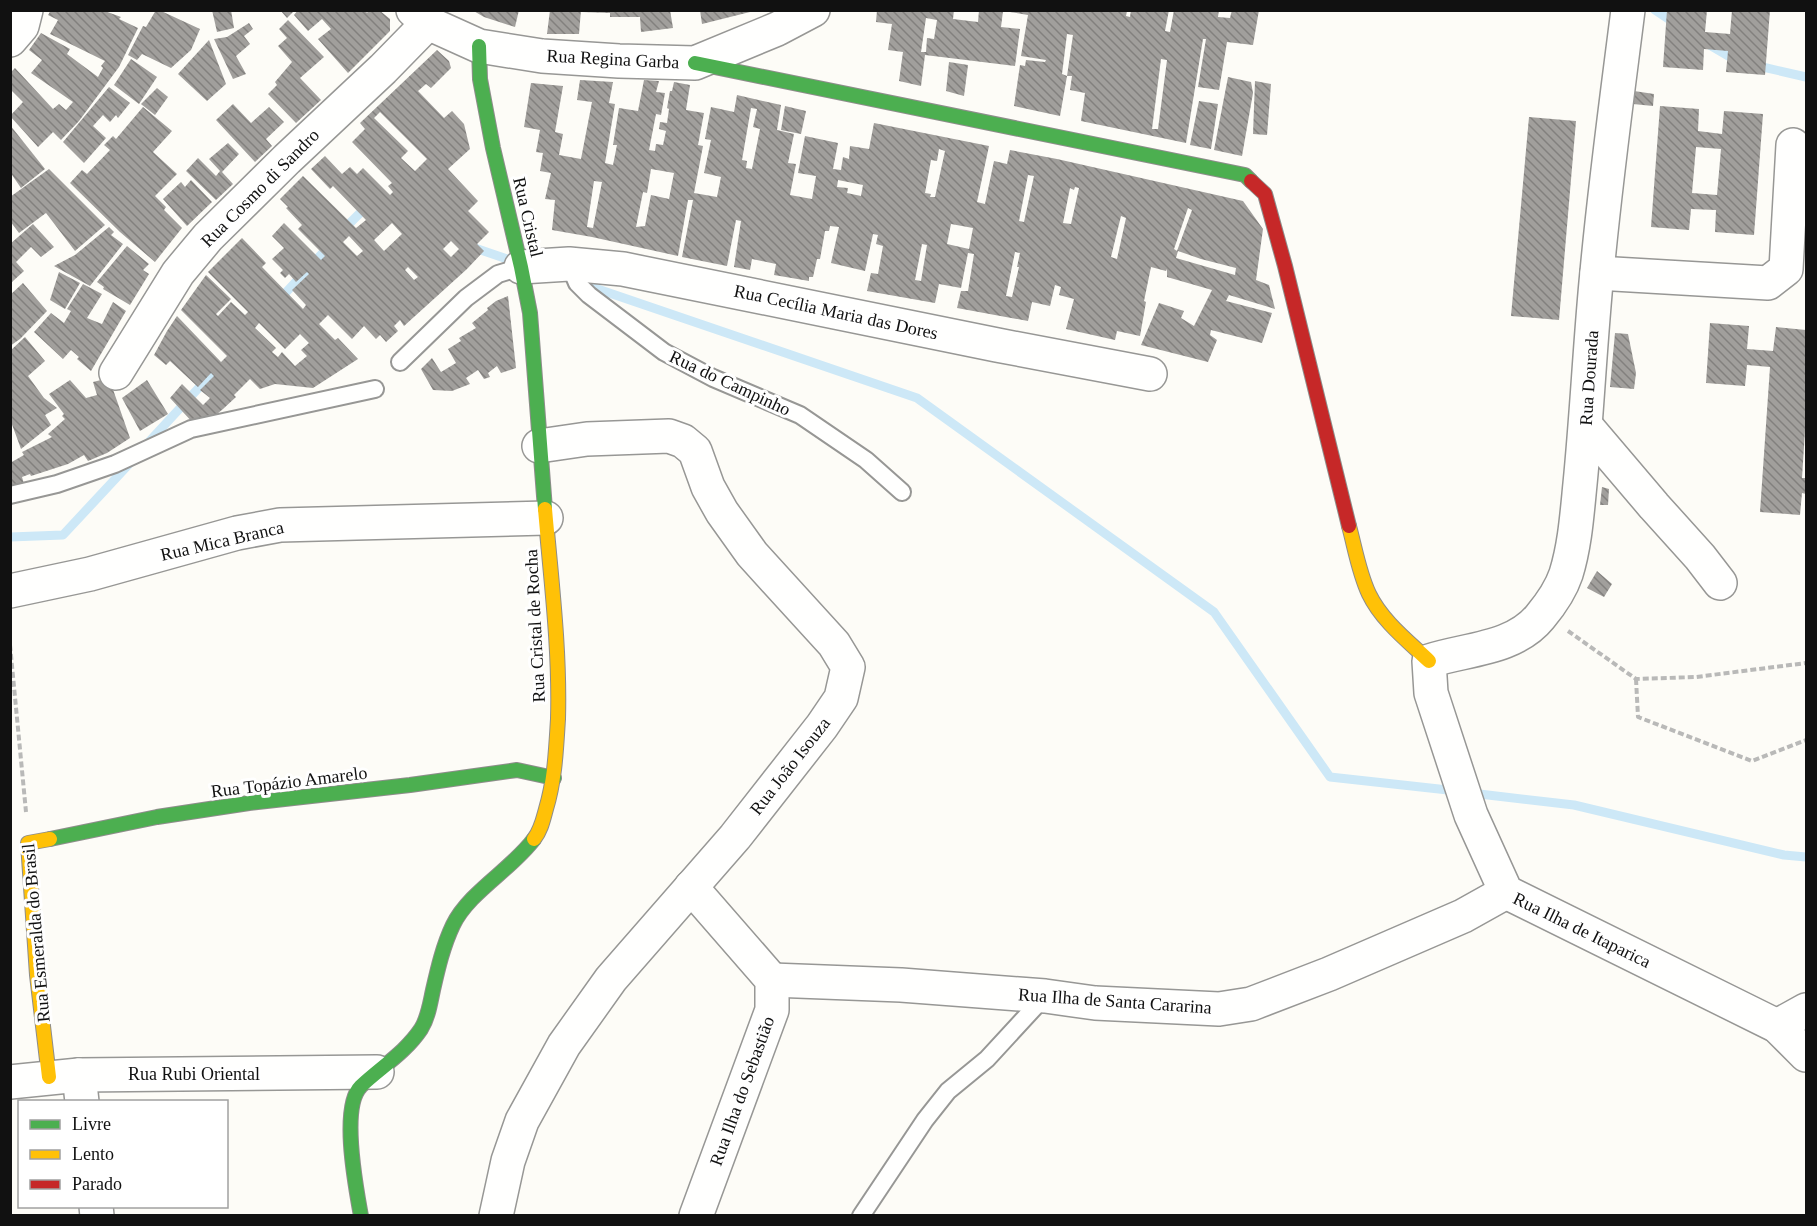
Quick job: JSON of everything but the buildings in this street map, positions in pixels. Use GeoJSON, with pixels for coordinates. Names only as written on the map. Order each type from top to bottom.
{"type":"FeatureCollection","features":[{"type":"Feature","properties":{"kind":"street"},"geometry":{"type":"LineString","coordinates":[[10,40],[22,26],[26,10]]}},
{"type":"Feature","properties":{"kind":"street","name":"Rua Regina Garba"},"geometry":{"type":"LineString","coordinates":[[421,17],[479,46],[542,56],[695,63],[777,29],[813,10]]}},
{"type":"Feature","properties":{"kind":"street","name":"Rua Dourada"},"geometry":{"type":"LineString","coordinates":[[1429,661],[1505,642],[1527,629],[1543,613],[1566,576],[1573,545],[1586,426],[1597,273],[1628,10]]}},
{"type":"Feature","properties":{"kind":"street","name":"Rua Cosmo di Sandro"},"geometry":{"type":"LineString","coordinates":[[116,373],[178,273],[208,237],[383,69],[421,17]]}},
{"type":"Feature","properties":{"kind":"street","name":"Rua Cristal"},"geometry":{"type":"LineString","coordinates":[[479,46],[480,79],[493,148],[530,313],[536,396]]}},
{"type":"Feature","properties":{"kind":"street"},"geometry":{"type":"LineString","coordinates":[[695,63],[1245,175],[1265,194],[1357,558],[1370,594],[1385,618],[1429,661]]}},
{"type":"Feature","properties":{"kind":"street"},"geometry":{"type":"LineString","coordinates":[[1597,273],[1768,283],[1786,268],[1793,145]]}},
{"type":"Feature","properties":{"kind":"street","name":"Rua Cecília Maria das Dores"},"geometry":{"type":"LineString","coordinates":[[521,267],[568,264],[623,269],[1150,374]]}},
{"type":"Feature","properties":{"kind":"street","name":"Rua Cristal de Rocha"},"geometry":{"type":"LineString","coordinates":[[361,1215],[355,1181],[350,1123],[353,1104],[359,1088],[399,1055],[421,1029],[427,1017],[442,952],[454,923],[464,908],[533,842],[540,831],[554,778],[558,654],[536,396]]}},
{"type":"Feature","properties":{"kind":"street"},"geometry":{"type":"LineString","coordinates":[[1586,426],[1720,583]]}},
{"type":"Feature","properties":{"kind":"street","name":"Rua João Isouza"},"geometry":{"type":"LineString","coordinates":[[496,1215],[508,1161],[522,1120],[564,1045],[611,978],[735,837],[822,726],[841,698],[848,667],[834,644],[752,554],[708,487],[695,451],[683,441],[669,436],[587,439],[539,446]]}},
{"type":"Feature","properties":{"kind":"street","name":"Rua Mica Branca"},"geometry":{"type":"LineString","coordinates":[[10,591],[90,574],[237,533],[280,525],[546,518]]}},
{"type":"Feature","properties":{"kind":"street","name":"Rua Ilha de Itaparica"},"geometry":{"type":"LineString","coordinates":[[1429,661],[1431,693],[1471,815],[1506,892],[1778,1026],[1806,1055]]}},
{"type":"Feature","properties":{"kind":"street","name":"Rua Topázio Amarelo"},"geometry":{"type":"LineString","coordinates":[[28,843],[157,817],[237,805],[517,770],[554,778]]}},
{"type":"Feature","properties":{"kind":"street","name":"Rua Esmeralda do Brasil"},"geometry":{"type":"LineString","coordinates":[[28,843],[37,975],[70,1084]]}},
{"type":"Feature","properties":{"kind":"street"},"geometry":{"type":"LineString","coordinates":[[691,887],[772,980]]}},
{"type":"Feature","properties":{"kind":"street","name":"Rua Ilha de Santa Cararina"},"geometry":{"type":"LineString","coordinates":[[772,980],[901,985],[1046,996],[1095,1003],[1219,1009],[1251,1004],[1329,974],[1463,916],[1506,892]]}},
{"type":"Feature","properties":{"kind":"street","name":"Rua Ilha do Sebastião"},"geometry":{"type":"LineString","coordinates":[[696,1215],[772,1010],[772,980]]}},
{"type":"Feature","properties":{"kind":"street"},"geometry":{"type":"LineString","coordinates":[[1778,1026],[1806,1010]]}},
{"type":"Feature","properties":{"kind":"street","name":"Rua Rubi Oriental"},"geometry":{"type":"LineString","coordinates":[[10,1082],[70,1084],[377,1072]]}},
{"type":"Feature","properties":{"kind":"lane","name":"Rua do Campinho"},"geometry":{"type":"LineString","coordinates":[[568,264],[577,283],[589,295],[664,352],[713,378],[800,415],[866,460],[902,492]]}},
{"type":"Feature","properties":{"kind":"lane"},"geometry":{"type":"LineString","coordinates":[[400,362],[466,298],[498,274],[521,267]]}},
{"type":"Feature","properties":{"kind":"lane"},"geometry":{"type":"LineString","coordinates":[[10,495],[57,484],[115,464],[191,429],[375,389]]}},
{"type":"Feature","properties":{"kind":"lane"},"geometry":{"type":"LineString","coordinates":[[861,1215],[925,1120],[948,1091],[987,1059],[1046,996]]}},
{"type":"Feature","properties":{"kind":"path"},"geometry":{"type":"LineString","coordinates":[[1543,613],[1636,679],[1696,677],[1806,663]]}},
{"type":"Feature","properties":{"kind":"path","name":"Rua Esmeralda do Brasil"},"geometry":{"type":"LineString","coordinates":[[10,645],[28,843]]}},
{"type":"Feature","properties":{"kind":"path"},"geometry":{"type":"LineString","coordinates":[[1636,679],[1638,717],[1752,761],[1806,740]]}},
{"type":"Feature","properties":{"kind":"waterway"},"geometry":{"type":"LineString","coordinates":[[1655,10],[1676,24]]}},
{"type":"Feature","properties":{"kind":"waterway"},"geometry":{"type":"LineString","coordinates":[[1708,44],[1737,61]]}},
{"type":"Feature","properties":{"kind":"waterway"},"geometry":{"type":"LineString","coordinates":[[1754,65],[1806,77]]}},
{"type":"Feature","properties":{"kind":"waterway"},"geometry":{"type":"LineString","coordinates":[[343,230],[363,210],[368,212]]}},
{"type":"Feature","properties":{"kind":"waterway"},"geometry":{"type":"LineString","coordinates":[[278,301],[330,245]]}},
{"type":"Feature","properties":{"kind":"waterway"},"geometry":{"type":"LineString","coordinates":[[472,247],[513,261]]}},
{"type":"Feature","properties":{"kind":"waterway"},"geometry":{"type":"LineString","coordinates":[[583,284],[917,398],[1214,612],[1330,777],[1457,791]]}},
{"type":"Feature","properties":{"kind":"waterway"},"geometry":{"type":"LineString","coordinates":[[146,445],[218,367]]}},
{"type":"Feature","properties":{"kind":"waterway"},"geometry":{"type":"LineString","coordinates":[[10,537],[63,535],[131,462]]}},
{"type":"Feature","properties":{"kind":"waterway"},"geometry":{"type":"LineString","coordinates":[[1471,793],[1574,805],[1784,855],[1806,857]]}},
{"type":"Feature","properties":{"kind":"traffic: fast"},"geometry":{"type":"LineString","coordinates":[[479,46],[480,79],[493,148],[530,313],[545,509]]}},
{"type":"Feature","properties":{"kind":"traffic: fast"},"geometry":{"type":"LineString","coordinates":[[695,63],[1245,175],[1251,181]]}},
{"type":"Feature","properties":{"kind":"traffic: fast"},"geometry":{"type":"LineString","coordinates":[[50,839],[157,817],[249,803],[410,785],[517,770],[554,778]]}},
{"type":"Feature","properties":{"kind":"traffic: fast"},"geometry":{"type":"LineString","coordinates":[[361,1216],[350,1129],[355,1096],[361,1086],[400,1053],[421,1029],[444,949],[460,913],[534,839]]}},
{"type":"Feature","properties":{"kind":"traffic: slow"},"geometry":{"type":"LineString","coordinates":[[534,839],[542,825],[549,798],[555,764],[558,719],[556,640],[545,509]]}},
{"type":"Feature","properties":{"kind":"traffic: slow"},"geometry":{"type":"LineString","coordinates":[[1349,526],[1362,578],[1374,604],[1396,630],[1429,661]]}},
{"type":"Feature","properties":{"kind":"traffic: slow"},"geometry":{"type":"LineString","coordinates":[[49,1077],[37,975],[28,843],[50,839]]}},
{"type":"Feature","properties":{"kind":"traffic: jam"},"geometry":{"type":"LineString","coordinates":[[1251,181],[1265,194],[1349,526]]}}]}
